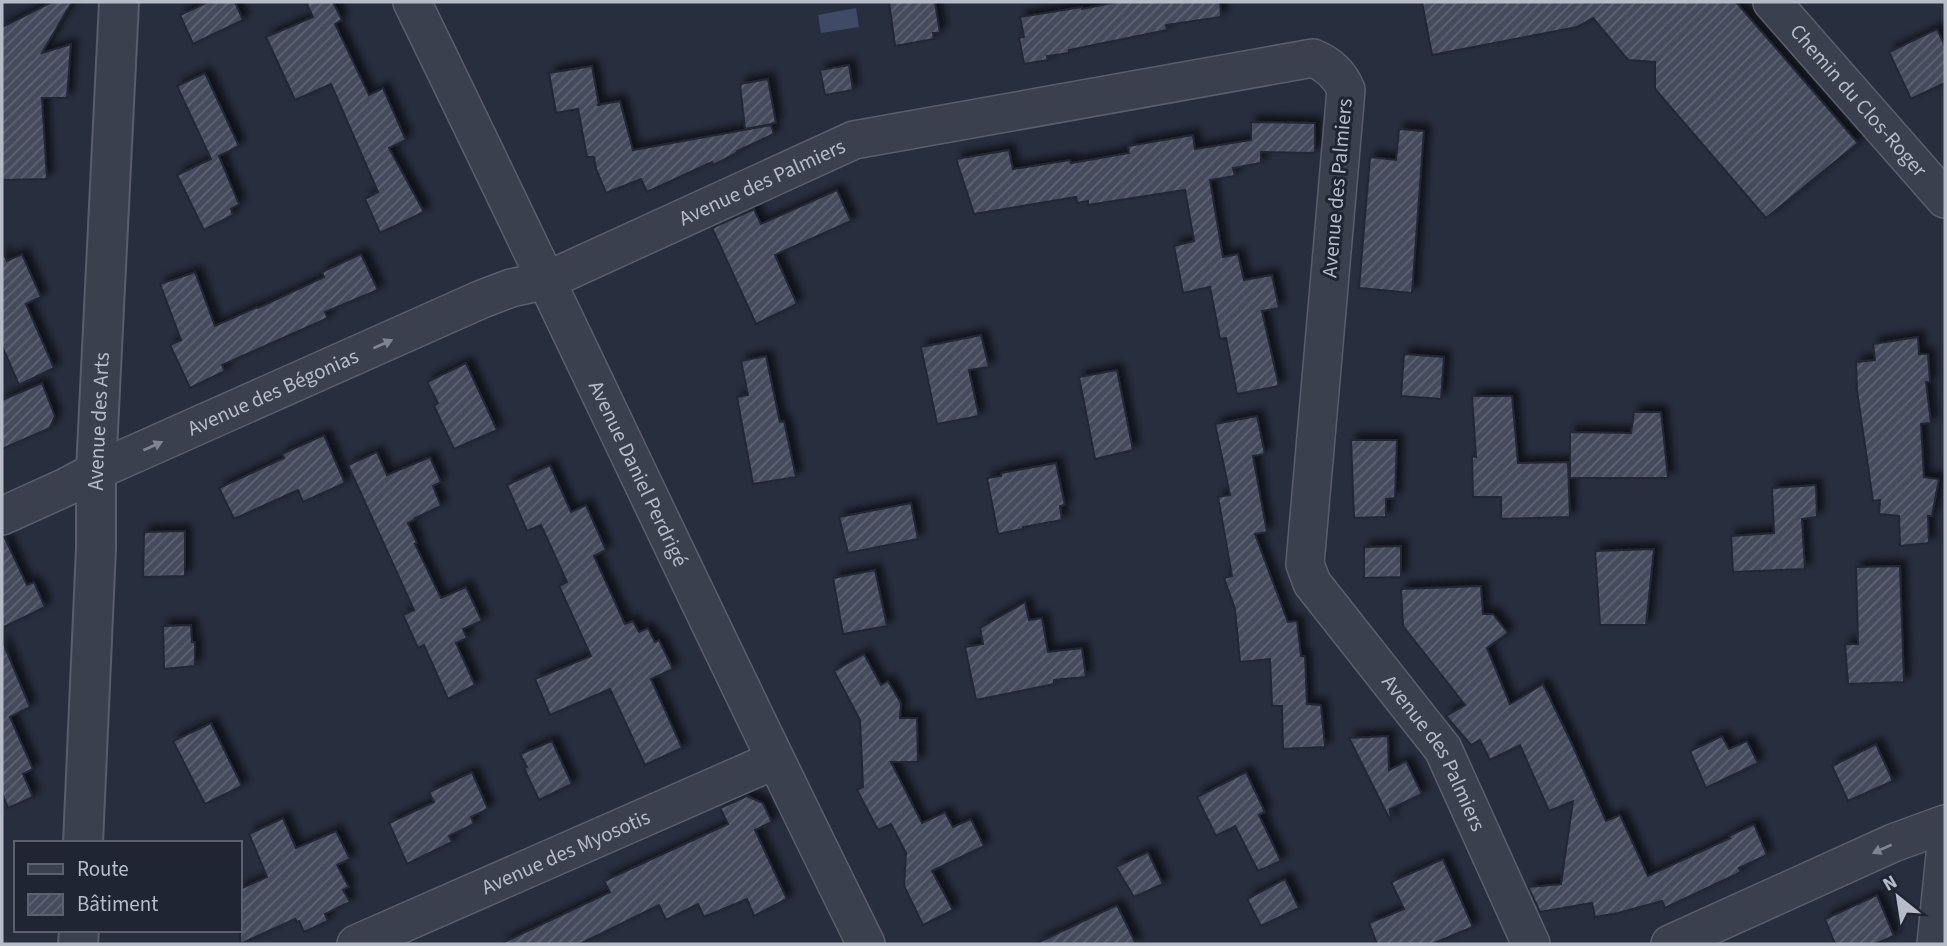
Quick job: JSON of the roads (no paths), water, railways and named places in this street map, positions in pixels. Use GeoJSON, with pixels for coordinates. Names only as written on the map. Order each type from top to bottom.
{"type":"FeatureCollection","features":[{"type":"Feature","properties":{"kind":"street","name":"Avenue des Arts"},"geometry":{"type":"LineString","coordinates":[[83,841],[96,548],[96,471],[119,2]]}},
{"type":"Feature","properties":{"kind":"street","name":"Avenue Daniel Perdrigé"},"geometry":{"type":"LineString","coordinates":[[412,2],[866,944]]}},
{"type":"Feature","properties":{"kind":"street","name":"Chemin du Clos-Roger"},"geometry":{"type":"LineString","coordinates":[[1772,2],[1945,199]]}},
{"type":"Feature","properties":{"kind":"street","name":"Avenue des Palmiers"},"geometry":{"type":"LineString","coordinates":[[548,280],[855,140],[1313,58],[1323,62],[1341,79],[1346,90],[1305,564],[1312,583],[1443,749],[1531,944]]}},
{"type":"Feature","properties":{"kind":"street","name":"Avenue des Bégonias"},"geometry":{"type":"LineString","coordinates":[[2,516],[96,471],[482,299],[511,288],[548,280]]}},
{"type":"Feature","properties":{"kind":"street","name":"Avenue des Myosotis"},"geometry":{"type":"LineString","coordinates":[[356,944],[775,760]]}},
{"type":"Feature","properties":{"kind":"street"},"geometry":{"type":"LineString","coordinates":[[1670,944],[1893,843],[1945,824]]}},
{"type":"Feature","properties":{"kind":"street"},"geometry":{"type":"LineString","coordinates":[[1936,944],[1945,855]]}},
{"type":"Feature","properties":{"kind":"water"},"geometry":{"type":"Polygon","coordinates":[[[856,8],[859,27],[821,33],[818,15],[856,8]]]}}]}
